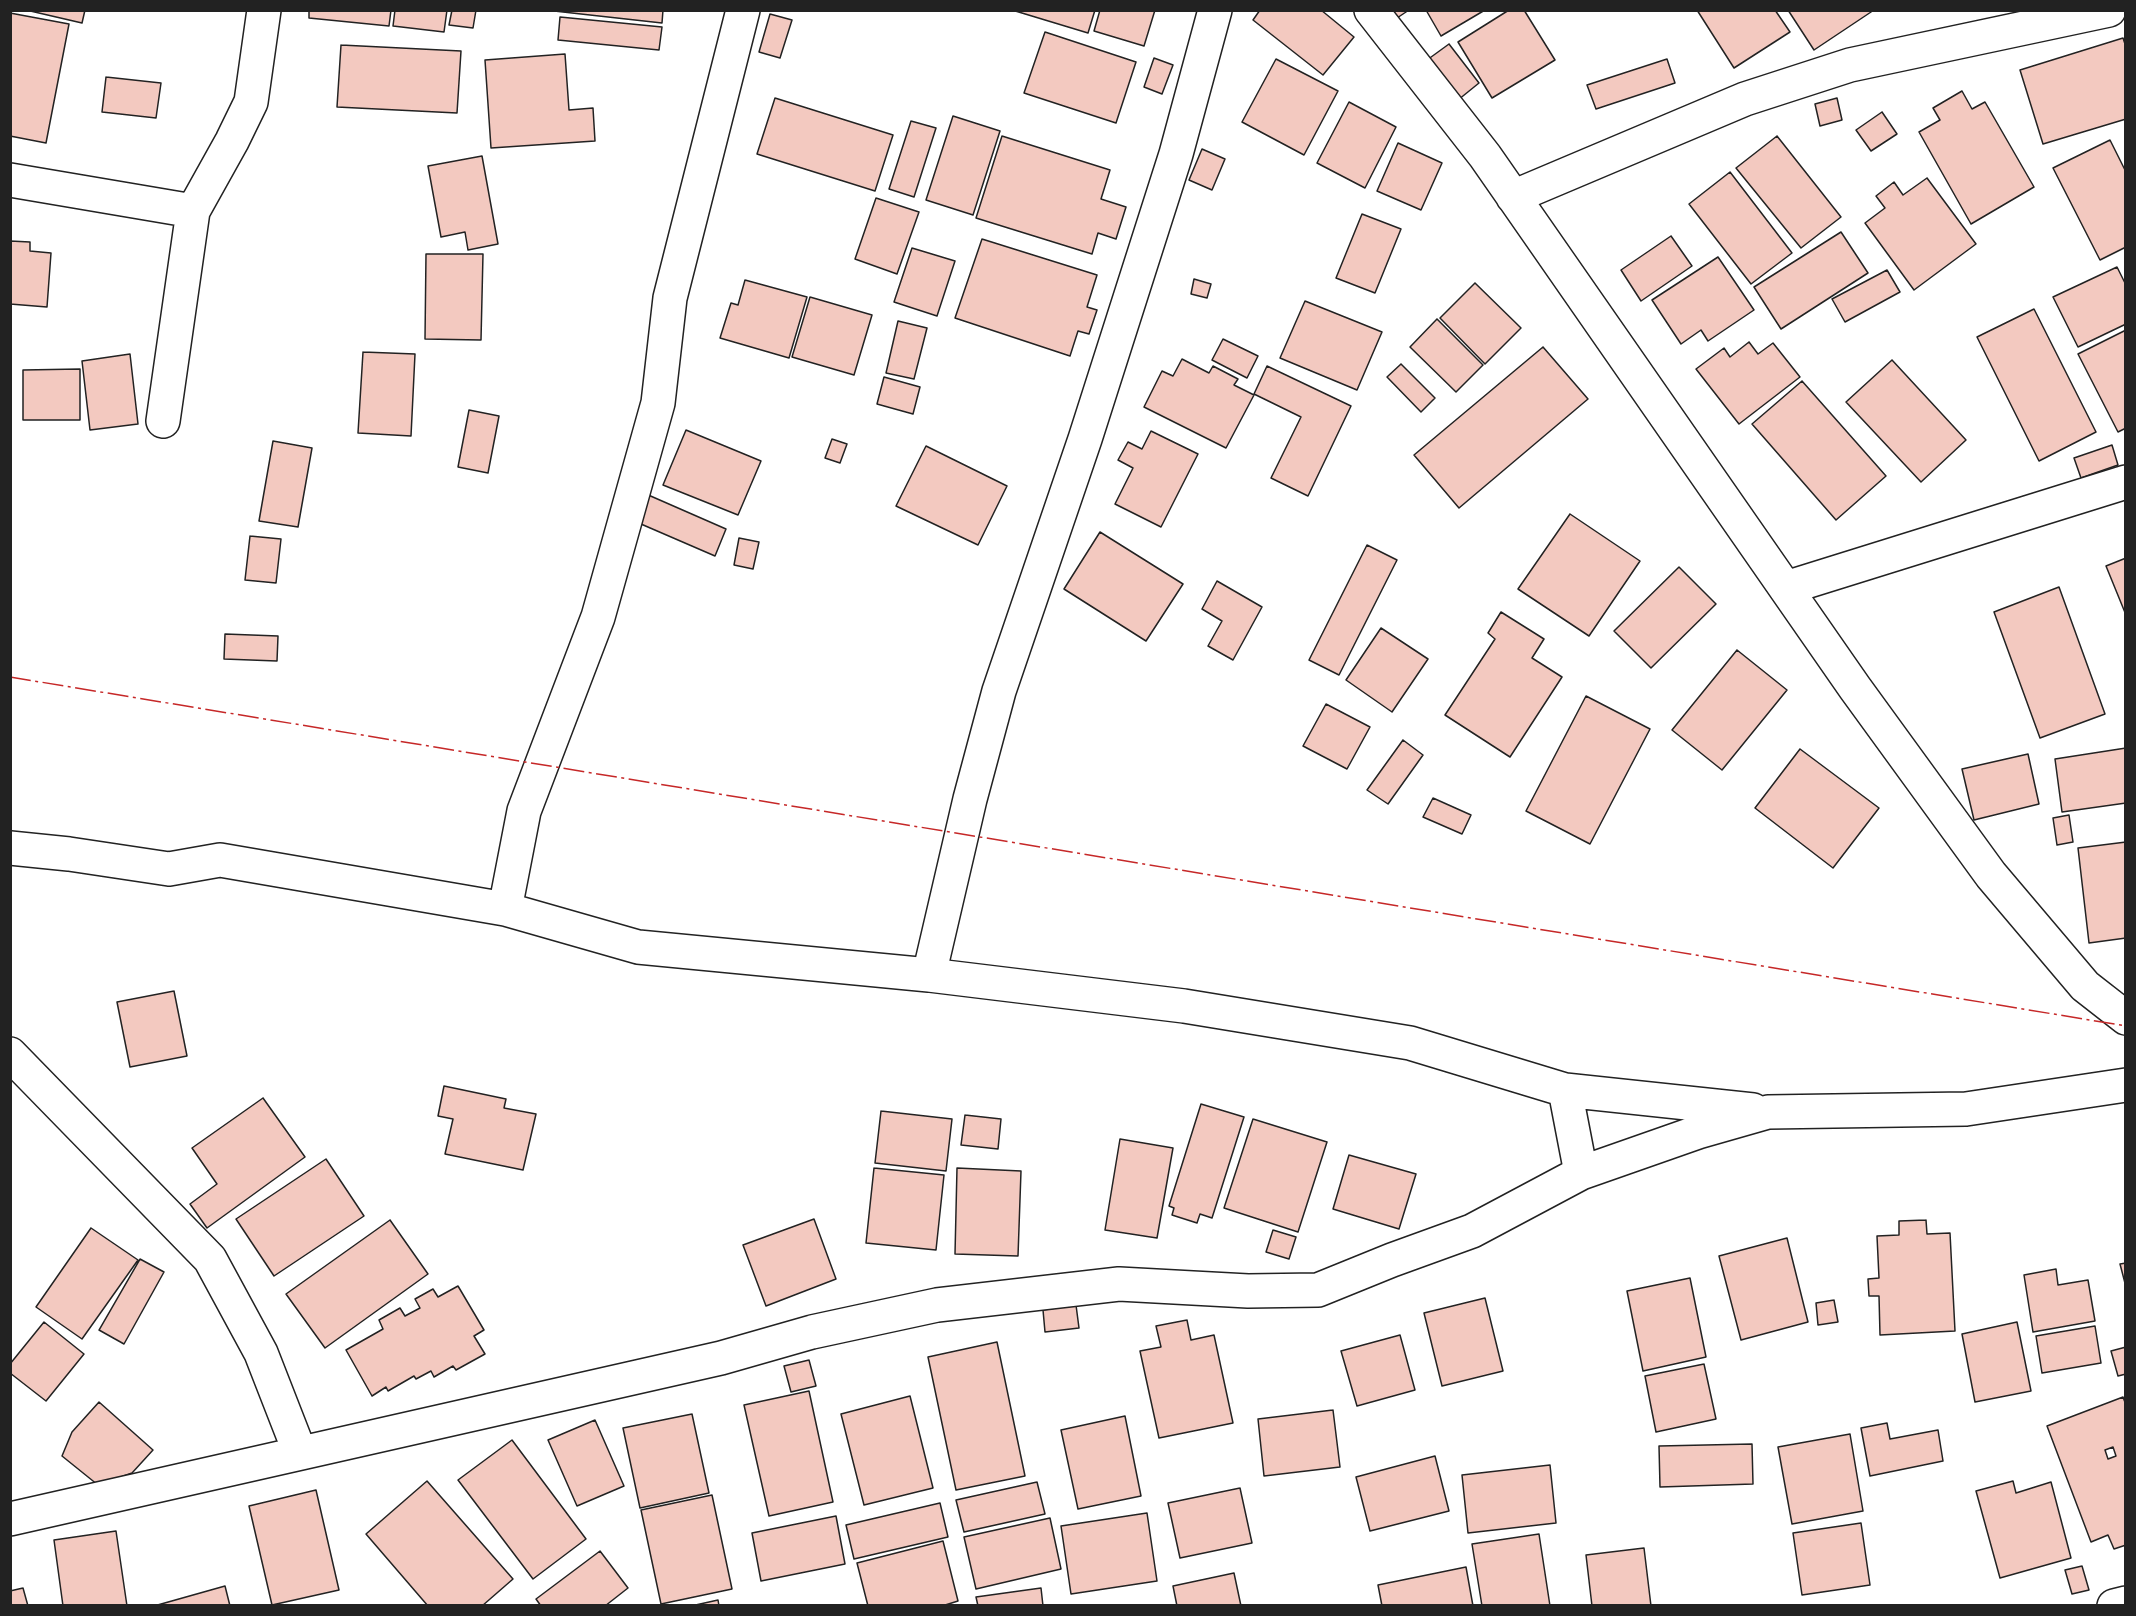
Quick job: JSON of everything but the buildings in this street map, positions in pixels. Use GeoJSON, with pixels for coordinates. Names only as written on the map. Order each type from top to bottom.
{"type":"FeatureCollection","features":[{"type":"Feature","properties":{"kind":"street"},"geometry":{"type":"LineString","coordinates":[[163,421],[193,211],[251,102],[264,10]]}},
{"type":"Feature","properties":{"kind":"street"},"geometry":{"type":"LineString","coordinates":[[505,909],[524,811],[598,618],[658,403],[670,298],[744,10]]}},
{"type":"Feature","properties":{"kind":"street"},"geometry":{"type":"LineString","coordinates":[[929,975],[970,799],[999,691],[1085,439],[1176,154],[1215,10]]}},
{"type":"Feature","properties":{"kind":"street"},"geometry":{"type":"LineString","coordinates":[[1371,10],[1485,156],[1786,588],[1991,875],[2085,986],[2126,1018]]}},
{"type":"Feature","properties":{"kind":"street"},"geometry":{"type":"LineString","coordinates":[[1514,197],[1745,99],[1850,65],[2109,10]]}},
{"type":"Feature","properties":{"kind":"street"},"geometry":{"type":"LineString","coordinates":[[10,180],[193,211]]}},
{"type":"Feature","properties":{"kind":"street"},"geometry":{"type":"LineString","coordinates":[[1786,588],[2126,482]]}},
{"type":"Feature","properties":{"kind":"street"},"geometry":{"type":"LineString","coordinates":[[10,848],[169,869],[220,860],[505,909],[638,947],[929,975],[1184,1006],[1410,1043],[1565,1090],[1768,1112],[1966,1109],[2126,1085]]}},
{"type":"Feature","properties":{"kind":"street"},"geometry":{"type":"LineString","coordinates":[[10,1054],[210,1259],[261,1353],[300,1453]]}},
{"type":"Feature","properties":{"kind":"street"},"geometry":{"type":"LineString","coordinates":[[1565,1090],[1581,1173]]}},
{"type":"Feature","properties":{"kind":"street"},"geometry":{"type":"LineString","coordinates":[[10,1519],[721,1358],[812,1332],[938,1305],[1119,1284],[1248,1291],[1318,1290],[1472,1231],[1581,1173],[1698,1132],[1768,1112]]}},
{"type":"Feature","properties":{"kind":"street"},"geometry":{"type":"LineString","coordinates":[[2114,1605],[2126,1603]]}},
{"type":"Feature","properties":{"kind":"power"},"geometry":{"type":"LineString","coordinates":[[10,677],[2126,1026]]}}]}
